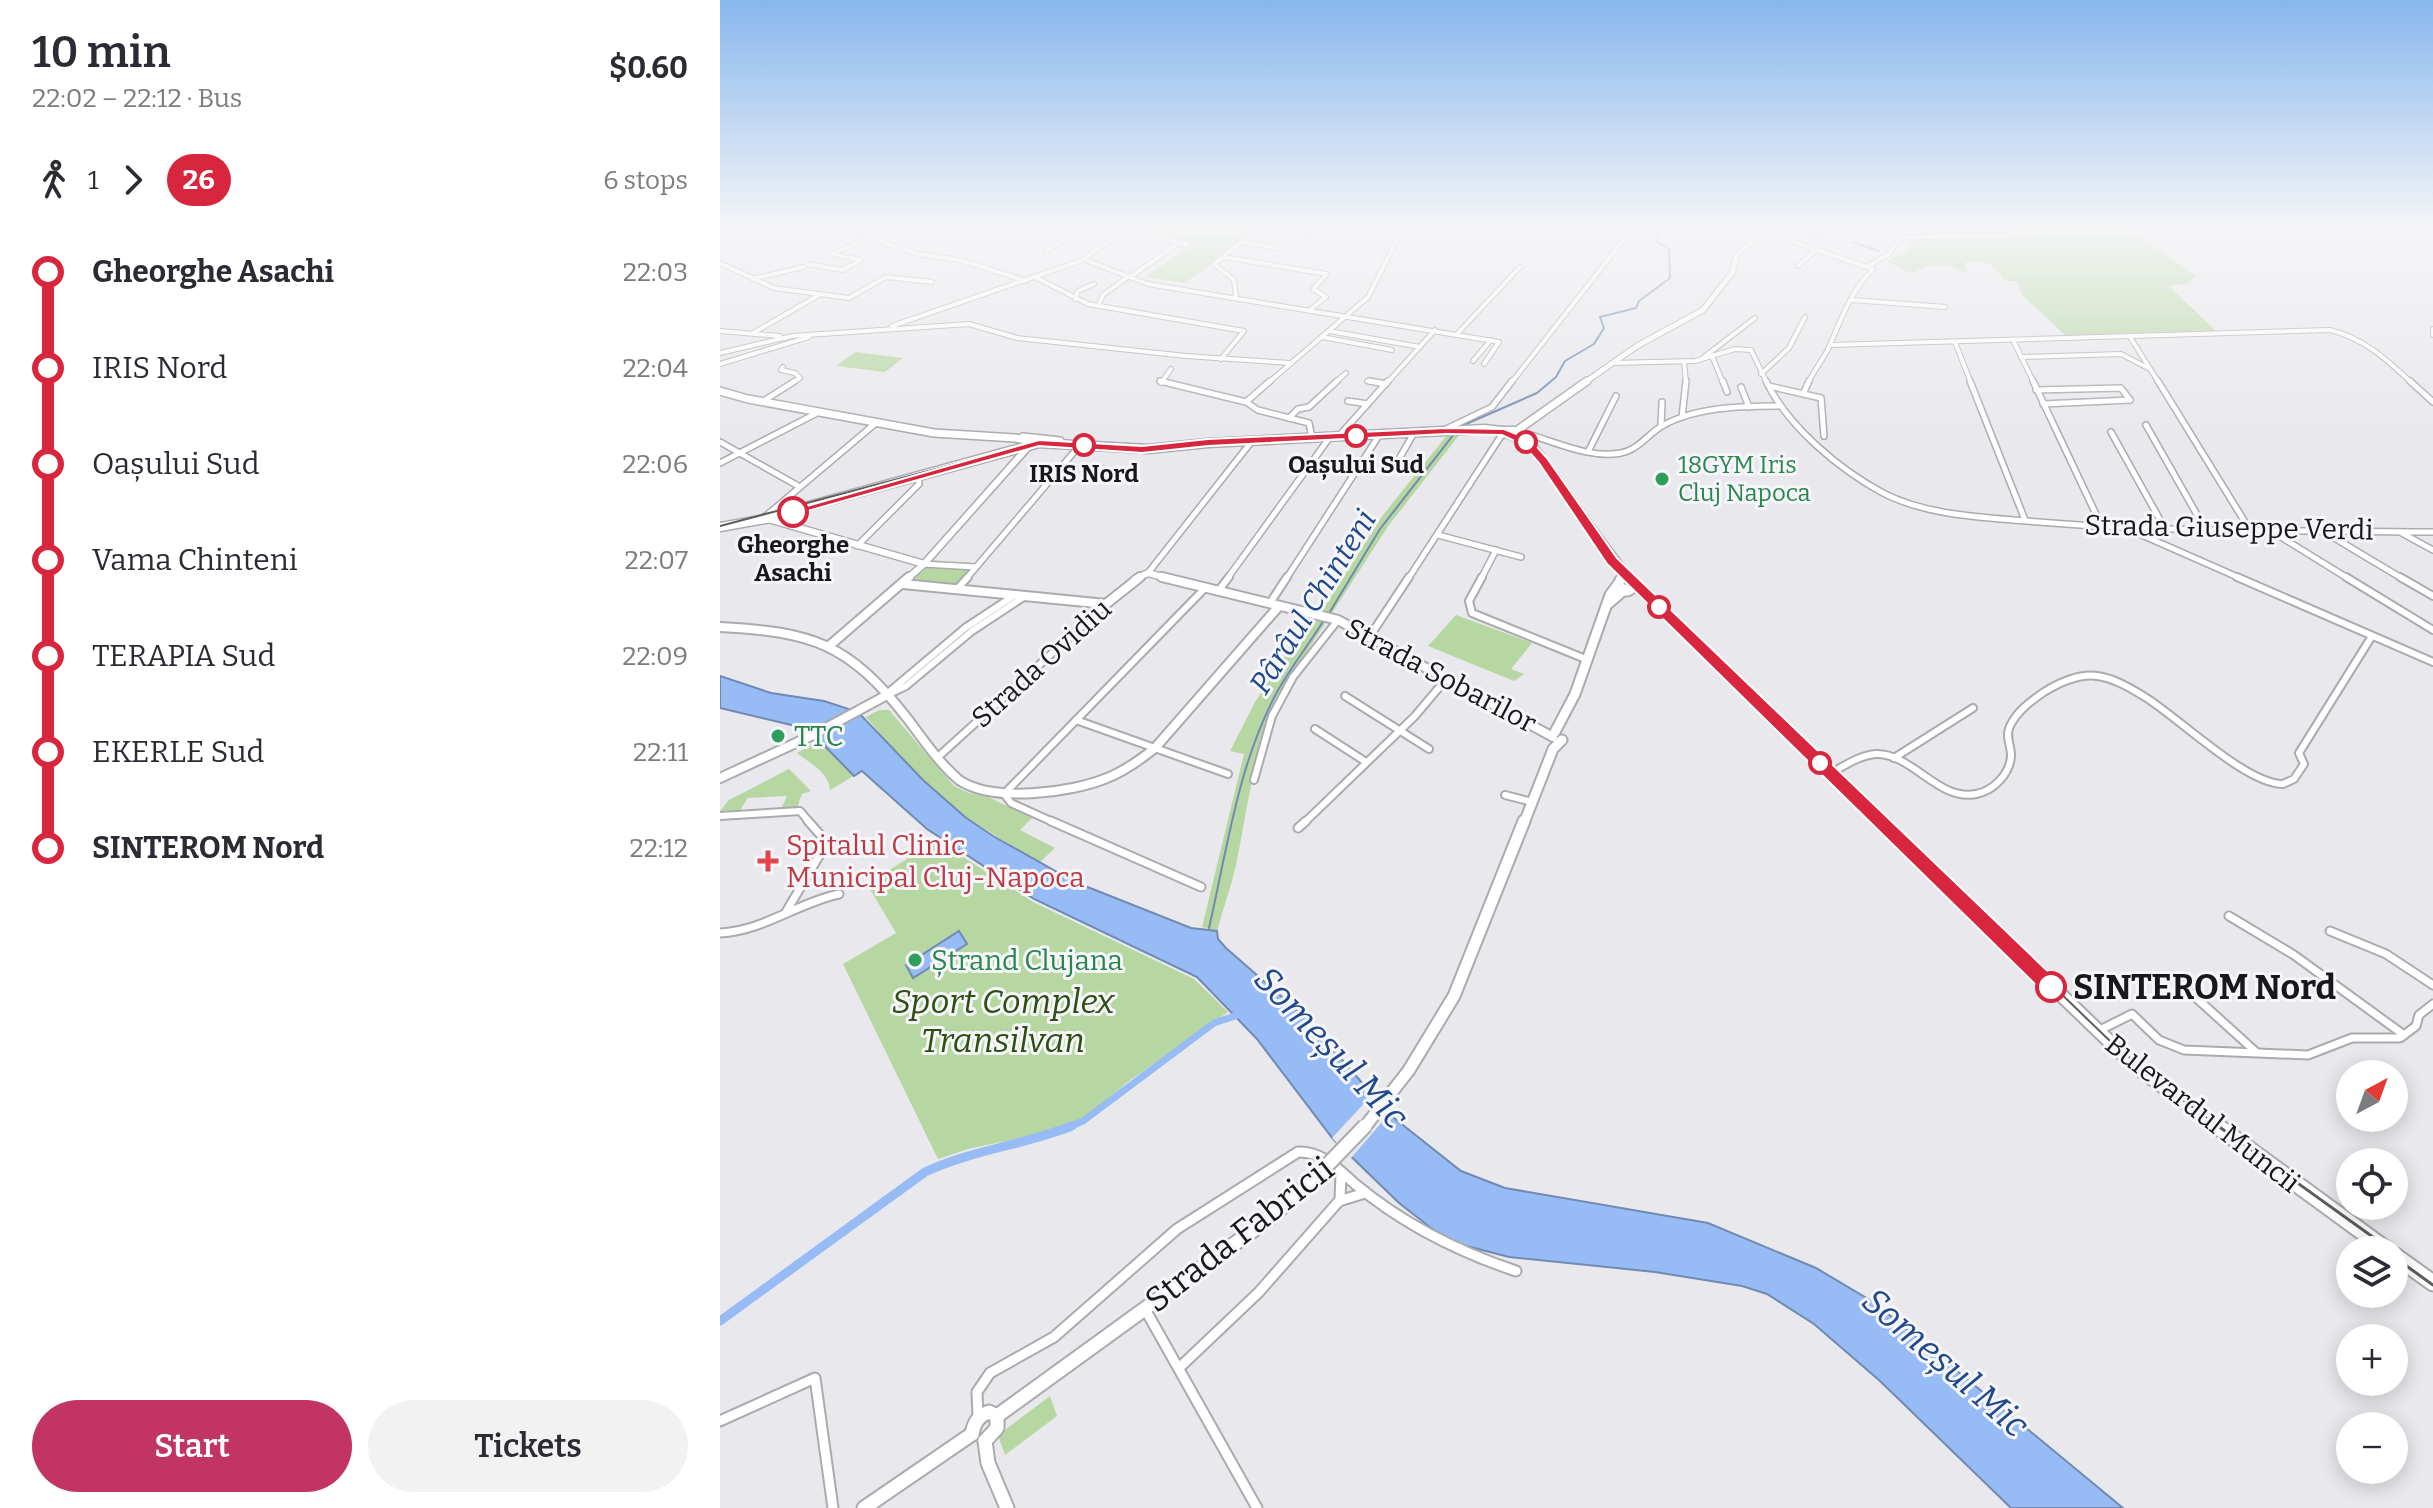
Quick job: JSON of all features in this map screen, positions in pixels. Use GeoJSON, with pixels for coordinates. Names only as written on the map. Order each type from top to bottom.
{"type":"FeatureCollection","features":[{"type":"Feature","properties":{"kind":"main road"},"geometry":{"type":"LineString","coordinates":[[1518,435],[1612,363],[1709,305],[1715,296]]}},
{"type":"Feature","properties":{"kind":"main road"},"geometry":{"type":"LineString","coordinates":[[720,391],[762,402],[942,434],[1034,442]]}},
{"type":"Feature","properties":{"kind":"main road"},"geometry":{"type":"LineString","coordinates":[[720,527],[765,518],[1034,442],[1142,449],[1473,430],[1518,435],[1555,475],[1626,585]]}},
{"type":"Feature","properties":{"kind":"main road","name":"Strada Fabricii"},"geometry":{"type":"LineString","coordinates":[[997,1416],[1266,1221],[1309,1184],[1386,1102],[1431,1037],[1462,976],[1609,603],[1626,585]]}},
{"type":"Feature","properties":{"kind":"main road","name":"Bulevardul Muncii"},"geometry":{"type":"LineString","coordinates":[[1626,585],[1649,597],[2098,1031],[2165,1090],[2368,1236]]}},
{"type":"Feature","properties":{"kind":"main road"},"geometry":{"type":"LineString","coordinates":[[2408,1265],[2433,1283]]}},
{"type":"Feature","properties":{"kind":"main road"},"geometry":{"type":"LineString","coordinates":[[864,1508],[978,1437],[997,1428],[997,1416],[989,1412],[978,1418],[978,1437],[1007,1508]]}},
{"type":"Feature","properties":{"kind":"street"},"geometry":{"type":"LineString","coordinates":[[753,333],[817,296]]}},
{"type":"Feature","properties":{"kind":"street"},"geometry":{"type":"LineString","coordinates":[[834,296],[855,296]]}},
{"type":"Feature","properties":{"kind":"street"},"geometry":{"type":"LineString","coordinates":[[883,328],[979,296]]}},
{"type":"Feature","properties":{"kind":"street"},"geometry":{"type":"LineString","coordinates":[[1070,296],[1098,306],[1244,331],[1221,359]]}},
{"type":"Feature","properties":{"kind":"street"},"geometry":{"type":"LineString","coordinates":[[1098,306],[1102,296]]}},
{"type":"Feature","properties":{"kind":"street"},"geometry":{"type":"LineString","coordinates":[[1232,296],[1435,330],[1500,344],[1484,364]]}},
{"type":"Feature","properties":{"kind":"street"},"geometry":{"type":"LineString","coordinates":[[1311,309],[1325,296]]}},
{"type":"Feature","properties":{"kind":"street"},"geometry":{"type":"LineString","coordinates":[[1246,402],[1368,296]]}},
{"type":"Feature","properties":{"kind":"street"},"geometry":{"type":"LineString","coordinates":[[1457,334],[1492,296]]}},
{"type":"Feature","properties":{"kind":"street"},"geometry":{"type":"LineString","coordinates":[[1443,431],[1492,407],[1579,296]]}},
{"type":"Feature","properties":{"kind":"street"},"geometry":{"type":"LineString","coordinates":[[1804,392],[1818,361],[1830,345],[1837,323],[1853,296]]}},
{"type":"Feature","properties":{"kind":"street"},"geometry":{"type":"LineString","coordinates":[[1852,300],[1945,307]]}},
{"type":"Feature","properties":{"kind":"street"},"geometry":{"type":"LineString","coordinates":[[1761,374],[1789,348],[1805,317]]}},
{"type":"Feature","properties":{"kind":"street"},"geometry":{"type":"LineString","coordinates":[[1702,359],[1755,318]]}},
{"type":"Feature","properties":{"kind":"street"},"geometry":{"type":"LineString","coordinates":[[720,353],[782,337],[969,324],[1017,338],[1290,363]]}},
{"type":"Feature","properties":{"kind":"street"},"geometry":{"type":"LineString","coordinates":[[2433,329],[2433,335]]}},
{"type":"Feature","properties":{"kind":"street"},"geometry":{"type":"LineString","coordinates":[[1219,590],[1334,436],[1368,404],[1435,330]]}},
{"type":"Feature","properties":{"kind":"street"},"geometry":{"type":"LineString","coordinates":[[720,331],[782,337]]}},
{"type":"Feature","properties":{"kind":"street"},"geometry":{"type":"LineString","coordinates":[[1329,331],[1420,347]]}},
{"type":"Feature","properties":{"kind":"street"},"geometry":{"type":"LineString","coordinates":[[1830,345],[2341,332],[2378,353],[2433,402]]}},
{"type":"Feature","properties":{"kind":"street"},"geometry":{"type":"LineString","coordinates":[[720,364],[812,335]]}},
{"type":"Feature","properties":{"kind":"street"},"geometry":{"type":"LineString","coordinates":[[1322,337],[1392,350]]}},
{"type":"Feature","properties":{"kind":"street"},"geometry":{"type":"LineString","coordinates":[[2130,337],[2248,527]]}},
{"type":"Feature","properties":{"kind":"street"},"geometry":{"type":"LineString","coordinates":[[1473,361],[1491,340]]}},
{"type":"Feature","properties":{"kind":"street"},"geometry":{"type":"LineString","coordinates":[[2013,340],[2102,527]]}},
{"type":"Feature","properties":{"kind":"street"},"geometry":{"type":"LineString","coordinates":[[1955,342],[2025,520]]}},
{"type":"Feature","properties":{"kind":"street"},"geometry":{"type":"LineString","coordinates":[[1370,636],[1501,437],[1518,435],[1615,454],[1632,450],[1661,426],[1682,417],[1778,406],[1751,350],[1735,349],[1684,361],[1612,363]]}},
{"type":"Feature","properties":{"kind":"street"},"geometry":{"type":"LineString","coordinates":[[2021,357],[2121,354],[2150,369]]}},
{"type":"Feature","properties":{"kind":"street"},"geometry":{"type":"LineString","coordinates":[[1712,356],[1727,392]]}},
{"type":"Feature","properties":{"kind":"street"},"geometry":{"type":"LineString","coordinates":[[1682,417],[1687,371],[1684,361]]}},
{"type":"Feature","properties":{"kind":"street"},"geometry":{"type":"LineString","coordinates":[[762,402],[800,378],[795,373],[781,370],[783,367]]}},
{"type":"Feature","properties":{"kind":"street"},"geometry":{"type":"LineString","coordinates":[[1171,369],[1160,381],[1161,384],[1208,391],[1311,425],[1312,438]]}},
{"type":"Feature","properties":{"kind":"street"},"geometry":{"type":"LineString","coordinates":[[1289,418],[1298,409],[1308,408],[1346,373]]}},
{"type":"Feature","properties":{"kind":"street"},"geometry":{"type":"LineString","coordinates":[[1367,381],[1386,384]]}},
{"type":"Feature","properties":{"kind":"street"},"geometry":{"type":"LineString","coordinates":[[1768,385],[1778,392],[1804,392],[1821,398],[1824,436]]}},
{"type":"Feature","properties":{"kind":"street"},"geometry":{"type":"LineString","coordinates":[[1741,387],[1749,407]]}},
{"type":"Feature","properties":{"kind":"street"},"geometry":{"type":"LineString","coordinates":[[2036,390],[2121,388],[2130,400],[2043,404]]}},
{"type":"Feature","properties":{"kind":"street"},"geometry":{"type":"LineString","coordinates":[[1589,450],[1616,396]]}},
{"type":"Feature","properties":{"kind":"street"},"geometry":{"type":"LineString","coordinates":[[1348,401],[1368,404]]}},
{"type":"Feature","properties":{"kind":"street"},"geometry":{"type":"LineString","coordinates":[[1661,426],[1662,402]]}},
{"type":"Feature","properties":{"kind":"street","name":"Strada Giuseppe Verdi"},"geometry":{"type":"LineString","coordinates":[[1778,406],[1833,458],[1870,485],[1897,499],[1943,512],[2102,527],[2433,532]]}},
{"type":"Feature","properties":{"kind":"street"},"geometry":{"type":"LineString","coordinates":[[720,463],[819,412]]}},
{"type":"Feature","properties":{"kind":"street"},"geometry":{"type":"LineString","coordinates":[[765,518],[877,422]]}},
{"type":"Feature","properties":{"kind":"street"},"geometry":{"type":"LineString","coordinates":[[2146,425],[2204,527]]}},
{"type":"Feature","properties":{"kind":"street"},"geometry":{"type":"LineString","coordinates":[[2111,432],[2164,527]]}},
{"type":"Feature","properties":{"kind":"street"},"geometry":{"type":"LineString","coordinates":[[1396,464],[1414,433]]}},
{"type":"Feature","properties":{"kind":"street"},"geometry":{"type":"LineString","coordinates":[[720,627],[798,635],[829,646],[859,667],[887,695],[960,782],[972,788],[1005,792],[1054,791],[1094,785],[1123,772],[1155,748],[1275,605],[1380,434]]}},
{"type":"Feature","properties":{"kind":"street"},"geometry":{"type":"LineString","coordinates":[[1148,573],[1252,441]]}},
{"type":"Feature","properties":{"kind":"street"},"geometry":{"type":"LineString","coordinates":[[720,442],[800,487]]}},
{"type":"Feature","properties":{"kind":"street"},"geometry":{"type":"LineString","coordinates":[[829,646],[924,564],[1034,442]]}},
{"type":"Feature","properties":{"kind":"street"},"geometry":{"type":"LineString","coordinates":[[956,590],[1080,445]]}},
{"type":"Feature","properties":{"kind":"street"},"geometry":{"type":"LineString","coordinates":[[857,546],[919,484],[918,475]]}},
{"type":"Feature","properties":{"kind":"street"},"geometry":{"type":"LineString","coordinates":[[765,518],[924,564],[976,567]]}},
{"type":"Feature","properties":{"kind":"street"},"geometry":{"type":"LineString","coordinates":[[2123,527],[2433,662]]}},
{"type":"Feature","properties":{"kind":"street"},"geometry":{"type":"LineString","coordinates":[[2265,528],[2433,630]]}},
{"type":"Feature","properties":{"kind":"street"},"geometry":{"type":"LineString","coordinates":[[2318,529],[2433,596]]}},
{"type":"Feature","properties":{"kind":"street"},"geometry":{"type":"LineString","coordinates":[[2397,530],[2433,550]]}},
{"type":"Feature","properties":{"kind":"street"},"geometry":{"type":"LineString","coordinates":[[1438,535],[1521,557]]}},
{"type":"Feature","properties":{"kind":"street"},"geometry":{"type":"LineString","coordinates":[[1496,550],[1469,601],[1472,613],[1588,660]]}},
{"type":"Feature","properties":{"kind":"street","name":"Strada Sobarilor"},"geometry":{"type":"LineString","coordinates":[[1148,573],[1335,619],[1555,737]]}},
{"type":"Feature","properties":{"kind":"street","name":"Strada Ovidiu"},"geometry":{"type":"LineString","coordinates":[[938,757],[1132,580],[1148,573]]}},
{"type":"Feature","properties":{"kind":"street"},"geometry":{"type":"LineString","coordinates":[[903,584],[1106,604]]}},
{"type":"Feature","properties":{"kind":"street"},"geometry":{"type":"LineString","coordinates":[[1005,792],[1206,587]]}},
{"type":"Feature","properties":{"kind":"street"},"geometry":{"type":"LineString","coordinates":[[887,695],[965,628],[1015,595]]}},
{"type":"Feature","properties":{"kind":"street"},"geometry":{"type":"LineString","coordinates":[[720,778],[813,735],[906,686],[972,631],[1025,596]]}},
{"type":"Feature","properties":{"kind":"street"},"geometry":{"type":"LineString","coordinates":[[1254,780],[1272,716],[1293,677],[1335,619]]}},
{"type":"Feature","properties":{"kind":"street"},"geometry":{"type":"LineString","coordinates":[[1830,773],[1874,754],[1894,758],[1962,794],[1977,795],[2000,781],[2006,772],[2010,725],[2025,705],[2074,675],[2082,674],[2108,681],[2152,702],[2254,776],[2274,784],[2288,784],[2296,780],[2304,764],[2299,753],[2372,636]]}},
{"type":"Feature","properties":{"kind":"street"},"geometry":{"type":"LineString","coordinates":[[1298,828],[1400,731],[1447,678]]}},
{"type":"Feature","properties":{"kind":"street"},"geometry":{"type":"LineString","coordinates":[[1345,696],[1429,749]]}},
{"type":"Feature","properties":{"kind":"street"},"geometry":{"type":"LineString","coordinates":[[1894,758],[1973,708]]}},
{"type":"Feature","properties":{"kind":"street"},"geometry":{"type":"LineString","coordinates":[[1076,720],[1228,774]]}},
{"type":"Feature","properties":{"kind":"street"},"geometry":{"type":"LineString","coordinates":[[1315,729],[1366,762]]}},
{"type":"Feature","properties":{"kind":"street"},"geometry":{"type":"LineString","coordinates":[[1005,792],[1011,803],[1201,887]]}},
{"type":"Feature","properties":{"kind":"street"},"geometry":{"type":"LineString","coordinates":[[1505,795],[1532,802]]}},
{"type":"Feature","properties":{"kind":"street"},"geometry":{"type":"LineString","coordinates":[[720,816],[800,811],[824,839],[822,851],[786,912]]}},
{"type":"Feature","properties":{"kind":"street"},"geometry":{"type":"LineString","coordinates":[[720,933],[749,932],[810,899],[839,894]]}},
{"type":"Feature","properties":{"kind":"street"},"geometry":{"type":"LineString","coordinates":[[2229,916],[2294,955],[2404,1035]]}},
{"type":"Feature","properties":{"kind":"street"},"geometry":{"type":"LineString","coordinates":[[2330,931],[2386,954],[2433,985]]}},
{"type":"Feature","properties":{"kind":"street"},"geometry":{"type":"LineString","coordinates":[[2172,976],[2256,1052]]}},
{"type":"Feature","properties":{"kind":"street"},"geometry":{"type":"LineString","coordinates":[[2098,1031],[2132,1014],[2159,1040],[2176,1048],[2209,1053],[2308,1055],[2352,1038],[2395,1038],[2404,1035],[2417,1022],[2419,1015],[2433,1004]]}},
{"type":"Feature","properties":{"kind":"street"},"geometry":{"type":"LineString","coordinates":[[978,1418],[977,1392],[990,1373],[1054,1337],[1177,1229],[1298,1152],[1312,1151],[1410,1225],[1450,1248],[1516,1271]]}},
{"type":"Feature","properties":{"kind":"street","name":"Strada Fabricii"},"geometry":{"type":"LineString","coordinates":[[1339,1201],[1341,1173]]}},
{"type":"Feature","properties":{"kind":"street","name":"Strada Fabricii"},"geometry":{"type":"LineString","coordinates":[[1179,1368],[1276,1275],[1339,1201],[1365,1193]]}},
{"type":"Feature","properties":{"kind":"street"},"geometry":{"type":"LineString","coordinates":[[1145,1309],[1257,1508]]}},
{"type":"Feature","properties":{"kind":"street"},"geometry":{"type":"LineString","coordinates":[[720,1421],[815,1378],[833,1508]]}},
{"type":"Feature","properties":{"kind":"green space"},"geometry":{"type":"Polygon","coordinates":[[[2023,296],[2180,296],[2216,331],[2065,335],[2023,296]]]}},
{"type":"Feature","properties":{"kind":"green space"},"geometry":{"type":"Polygon","coordinates":[[[855,352],[903,358],[885,372],[836,366],[855,352]]]}},
{"type":"Feature","properties":{"kind":"green space"},"geometry":{"type":"Polygon","coordinates":[[[1448,434],[1460,434],[1389,525],[1280,693],[1258,756],[1236,865],[1217,931],[1202,927],[1244,754],[1230,751],[1255,702],[1289,650],[1297,650],[1383,515],[1448,434]]]}},
{"type":"Feature","properties":{"kind":"green space"},"geometry":{"type":"Polygon","coordinates":[[[924,564],[976,567],[956,590],[903,584],[924,564]]]}},
{"type":"Feature","properties":{"kind":"green space"},"geometry":{"type":"Polygon","coordinates":[[[1456,615],[1532,643],[1511,669],[1524,674],[1514,681],[1428,646],[1456,615]]]}},
{"type":"Feature","properties":{"kind":"green space"},"geometry":{"type":"Polygon","coordinates":[[[879,710],[889,710],[954,786],[988,797],[1032,818],[1020,830],[1055,848],[1039,863],[966,817],[907,765],[866,717],[879,710]]]}},
{"type":"Feature","properties":{"kind":"green space"},"geometry":{"type":"Polygon","coordinates":[[[826,726],[882,791],[862,771],[830,790],[823,773],[797,753],[819,740],[808,729],[826,726]]]}},
{"type":"Feature","properties":{"kind":"green space"},"geometry":{"type":"Polygon","coordinates":[[[789,769],[811,791],[802,794],[797,808],[781,809],[787,796],[748,798],[740,810],[720,811],[729,800],[789,769]]]}},
{"type":"Feature","properties":{"kind":"green space","name":"Sport Complex Transilvan"},"geometry":{"type":"Polygon","coordinates":[[[937,840],[1033,902],[1194,979],[1228,1012],[1129,1081],[1087,1116],[1049,1132],[968,1149],[938,1159],[843,964],[896,933],[867,884],[937,840]]]}},
{"type":"Feature","properties":{"kind":"green space"},"geometry":{"type":"Polygon","coordinates":[[[1050,1396],[1057,1416],[1005,1455],[998,1435],[1050,1396]]]}},
{"type":"Feature","properties":{"kind":"water","name":"Someșul Mic"},"geometry":{"type":"Polygon","coordinates":[[[720,676],[771,693],[824,701],[858,712],[923,780],[965,817],[993,836],[1075,882],[1191,928],[1217,931],[1218,939],[1226,948],[1306,1018],[1389,1114],[1461,1171],[1505,1188],[1708,1223],[1816,1268],[1875,1303],[2123,1508],[2011,1508],[1880,1381],[1814,1324],[1767,1294],[1742,1286],[1655,1272],[1509,1257],[1455,1243],[1399,1203],[1333,1139],[1257,1039],[1197,977],[1034,899],[927,829],[862,771],[854,776],[808,729],[720,708],[720,676]]]}},
{"type":"Feature","properties":{"kind":"water"},"geometry":{"type":"Polygon","coordinates":[[[959,931],[967,944],[913,978],[906,965],[959,931]]]}},
{"type":"Feature","properties":{"kind":"pier"},"geometry":{"type":"Polygon","coordinates":[[[1371,1096],[1389,1114],[1351,1158],[1332,1138],[1371,1096]]]}},
{"type":"Feature","properties":{"kind":"waterway","name":"Pârâul Chinteni"},"geometry":{"type":"LineString","coordinates":[[1457,428],[1537,393],[1556,377],[1565,361],[1594,344],[1604,328],[1600,317],[1636,308],[1645,296]]}},
{"type":"Feature","properties":{"kind":"waterway","name":"Pârâul Chinteni"},"geometry":{"type":"LineString","coordinates":[[1328,615],[1380,529],[1454,434]]}},
{"type":"Feature","properties":{"kind":"waterway","name":"Pârâul Chinteni"},"geometry":{"type":"LineString","coordinates":[[1209,928],[1235,808],[1252,748],[1277,692],[1324,620]]}},
{"type":"Feature","properties":{"kind":"waterway"},"geometry":{"type":"LineString","coordinates":[[1070,1127],[1083,1121],[1214,1023],[1244,1013]]}},
{"type":"Feature","properties":{"kind":"waterway"},"geometry":{"type":"LineString","coordinates":[[720,1321],[925,1172],[961,1158],[1070,1127]]}},
{"type":"Feature","properties":{"kind":"tram line"},"geometry":{"type":"LineString","coordinates":[[720,526],[1034,443],[1143,449],[1208,442],[1484,429],[1506,433],[1544,459],[1613,561],[2111,1042],[2221,1128]]}},
{"type":"Feature","properties":{"kind":"tram line"},"geometry":{"type":"LineString","coordinates":[[2218,1126],[2371,1236]]}},
{"type":"Feature","properties":{"kind":"tram line"},"geometry":{"type":"LineString","coordinates":[[2408,1267],[2433,1285]]}},
{"type":"Feature","properties":{"kind":"bus line","name":"26"},"geometry":{"type":"LineString","coordinates":[[793,512],[1039,443],[1157,449],[1208,443],[1446,431],[1489,429],[1504,432],[1527,442],[1543,460],[1612,561],[2051,987]]}},
{"type":"Feature","properties":{"kind":"place","name":"Oașului Sud"},"geometry":{"type":"Point","coordinates":[1356,436]}},
{"type":"Feature","properties":{"kind":"place","name":"IRIS Nord"},"geometry":{"type":"Point","coordinates":[1084,445]}},
{"type":"Feature","properties":{"kind":"place","name":"18GYM Iris Cluj Napoca"},"geometry":{"type":"Point","coordinates":[1662,479]}},
{"type":"Feature","properties":{"kind":"place","name":"Gheorghe Asachi"},"geometry":{"type":"Point","coordinates":[793,512]}},
{"type":"Feature","properties":{"kind":"place","name":"TTC"},"geometry":{"type":"Point","coordinates":[778,736]}},
{"type":"Feature","properties":{"kind":"place","name":"Spitalul Clinic Municipal Cluj-Napoca"},"geometry":{"type":"Point","coordinates":[768,861]}},
{"type":"Feature","properties":{"kind":"place","name":"Ștrand Clujana"},"geometry":{"type":"Point","coordinates":[915,960]}},
{"type":"Feature","properties":{"kind":"place","name":"SINTEROM Nord"},"geometry":{"type":"Point","coordinates":[2051,987]}}]}
